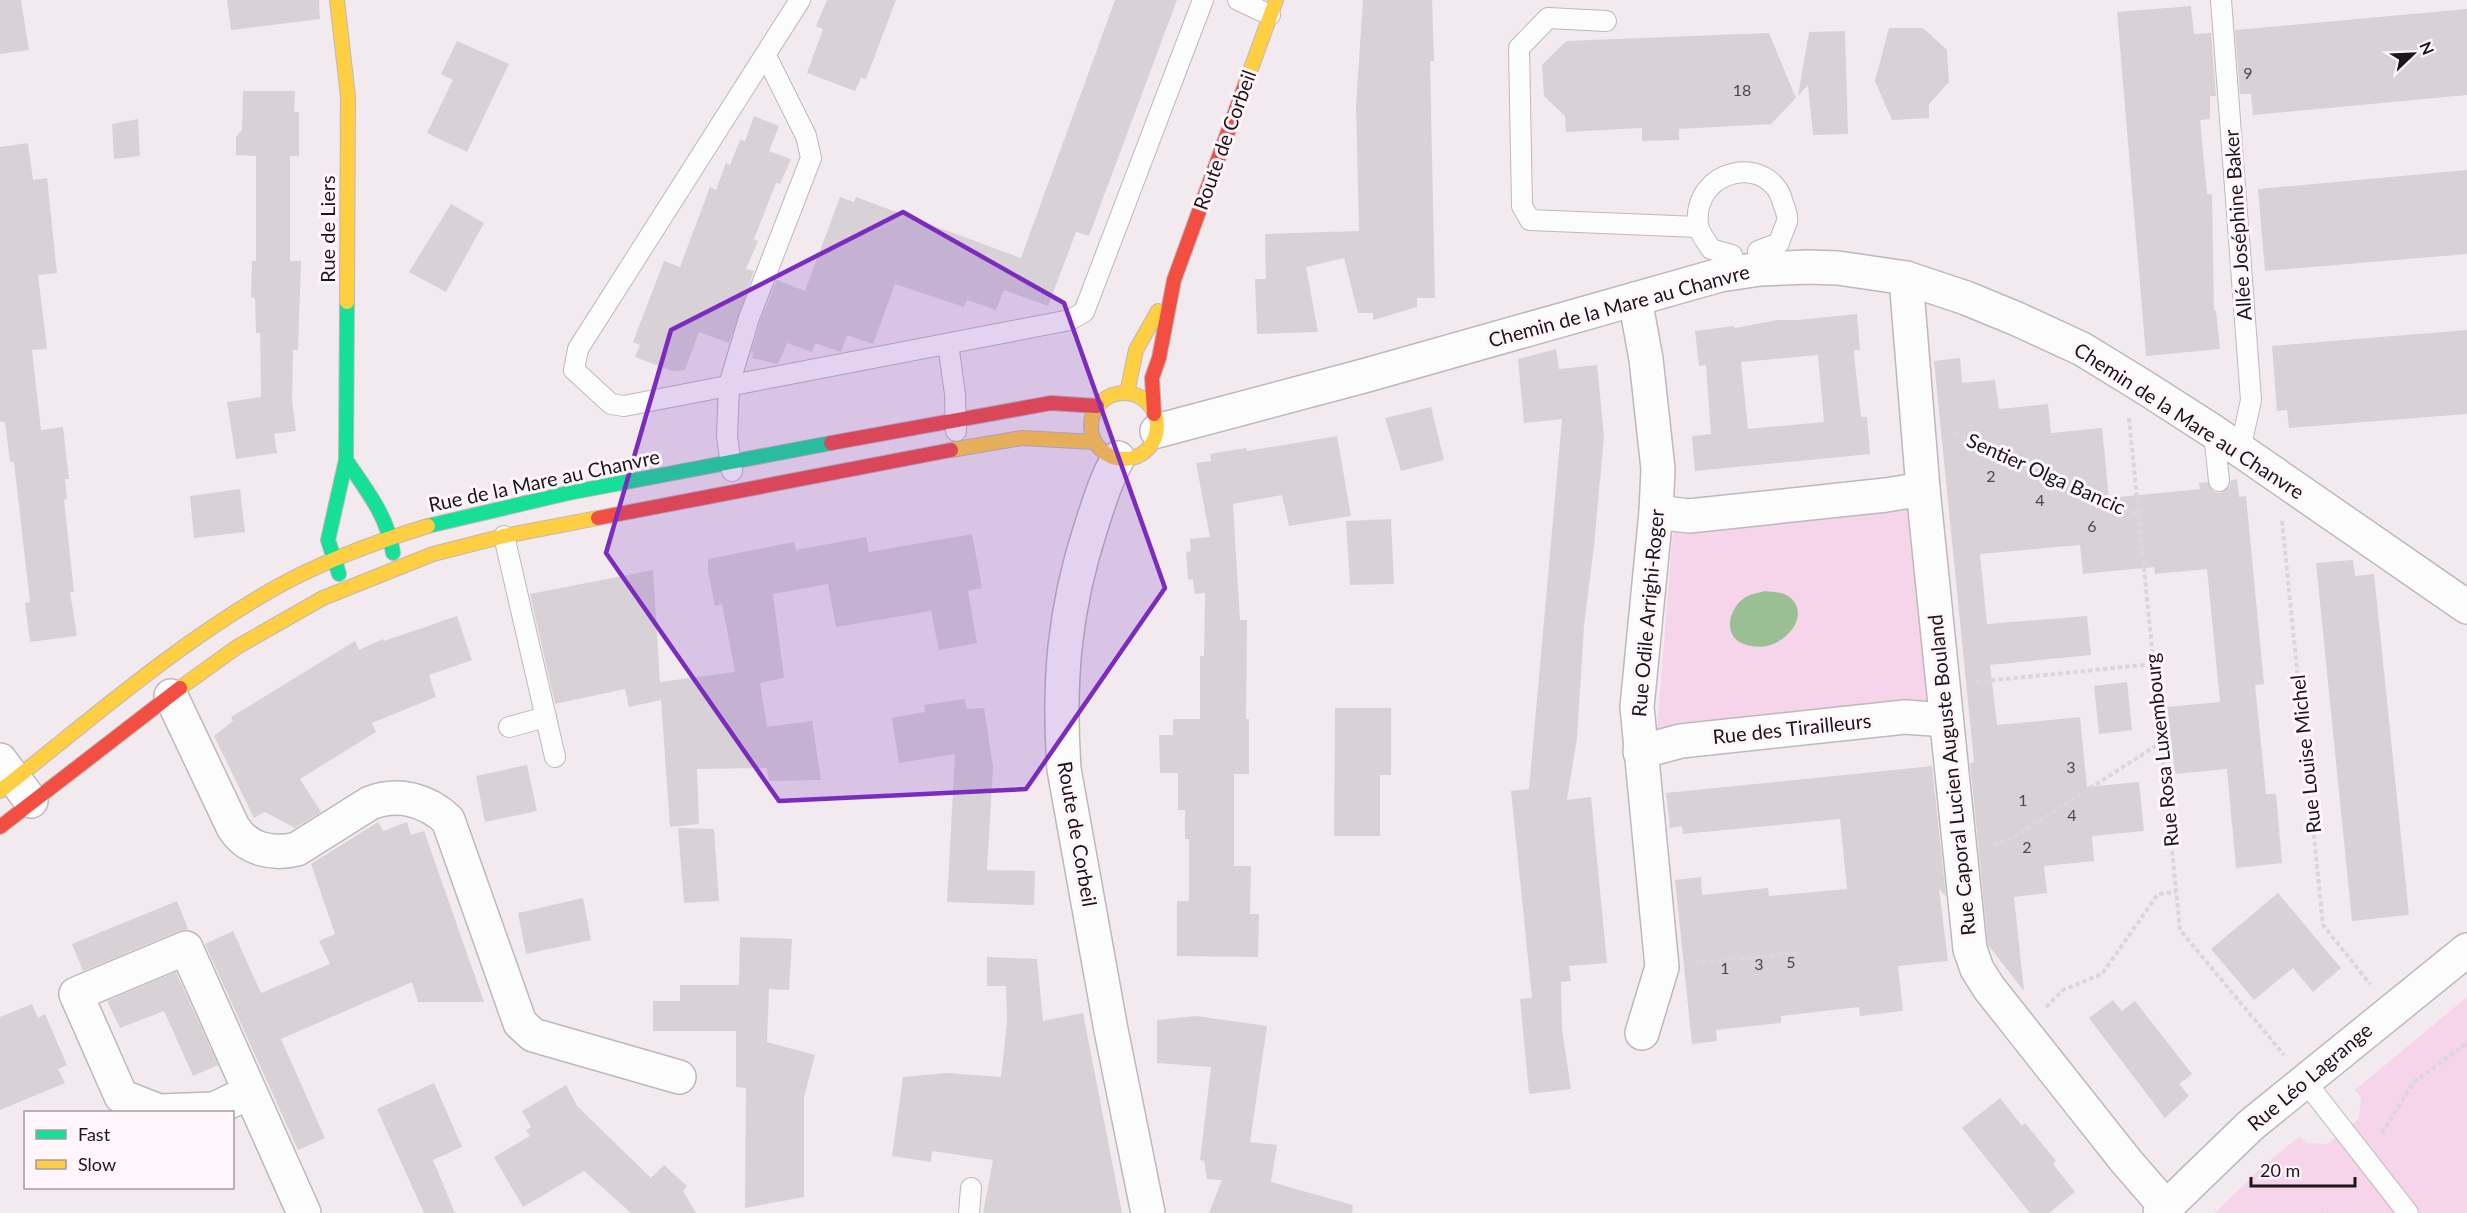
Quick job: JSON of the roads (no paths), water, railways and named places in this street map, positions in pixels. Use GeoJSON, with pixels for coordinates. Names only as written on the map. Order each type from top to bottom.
{"type":"FeatureCollection","features":[{"type":"Feature","properties":{"kind":"main road","name":"Rue de Liers"},"geometry":{"type":"LineString","coordinates":[[290,615],[302,596],[345,572],[334,560],[328,540],[346,460],[348,97],[337,0]]}},
{"type":"Feature","properties":{"kind":"main road","name":"Route de Corbeil"},"geometry":{"type":"LineString","coordinates":[[1127,393],[1136,350],[1174,280],[1273,7]]}},
{"type":"Feature","properties":{"kind":"main road","name":"Route de Corbeil"},"geometry":{"type":"LineString","coordinates":[[1156,423],[1152,378],[1159,358],[1174,280]]}},
{"type":"Feature","properties":{"kind":"main road"},"geometry":{"type":"LineString","coordinates":[[1127,393],[1140,398],[1156,423],[1154,443],[1138,455],[1106,450],[1091,430],[1092,417],[1097,406],[1112,395],[1127,393]]}},
{"type":"Feature","properties":{"kind":"main road","name":"Rue de la Mare au Chanvre"},"geometry":{"type":"LineString","coordinates":[[0,827],[12,783],[103,710],[227,617],[278,586],[392,537],[505,505],[730,461],[1051,403],[1097,406]]}},
{"type":"Feature","properties":{"kind":"main road","name":"Rue de la Mare au Chanvre"},"geometry":{"type":"LineString","coordinates":[[12,783],[171,696],[237,647],[290,615],[360,582],[433,554],[504,536],[993,442],[1022,438],[1106,450]]}},
{"type":"Feature","properties":{"kind":"main road"},"geometry":{"type":"LineString","coordinates":[[346,460],[383,515],[398,552],[433,554]]}},
{"type":"Feature","properties":{"kind":"street","name":"Chemin de la Mare au Chanvre"},"geometry":{"type":"LineString","coordinates":[[1156,423],[1367,375],[1635,299],[1748,271],[1808,267],[1838,268],[1906,278],[1966,298],[2082,349],[2227,441],[2467,607]]}},
{"type":"Feature","properties":{"kind":"street","name":"Rue Caporal Lucien Auguste Bouland"},"geometry":{"type":"LineString","coordinates":[[1906,278],[1923,489],[1970,949],[1977,969],[1989,988],[2163,1210]]}},
{"type":"Feature","properties":{"kind":"street","name":"Rue Odile Arrighi-Roger"},"geometry":{"type":"LineString","coordinates":[[1635,299],[1646,359],[1658,469],[1656,512],[1637,706],[1662,967],[1642,1033]]}},
{"type":"Feature","properties":{"kind":"street","name":"Route de Corbeil"},"geometry":{"type":"LineString","coordinates":[[1106,450],[1105,481],[1071,598],[1064,643],[1061,726],[1064,769],[1148,1213]]}},
{"type":"Feature","properties":{"kind":"street"},"geometry":{"type":"LineString","coordinates":[[1656,512],[1689,516],[1923,489]]}},
{"type":"Feature","properties":{"kind":"street"},"geometry":{"type":"LineString","coordinates":[[171,696],[233,827],[245,841],[264,850],[286,852],[297,849],[380,799],[406,798],[428,805],[448,820],[520,1023],[533,1035],[679,1077]]}},
{"type":"Feature","properties":{"kind":"street","name":"Rue des Tirailleurs"},"geometry":{"type":"LineString","coordinates":[[1640,752],[1681,741],[1893,718],[1946,720]]}},
{"type":"Feature","properties":{"kind":"street"},"geometry":{"type":"LineString","coordinates":[[250,1092],[214,1108],[159,1111],[122,1096],[76,994],[186,948],[304,1213]]}},
{"type":"Feature","properties":{"kind":"street","name":"Rue Léo Lagrange"},"geometry":{"type":"LineString","coordinates":[[2163,1210],[2251,1125],[2467,950]]}},
{"type":"Feature","properties":{"kind":"lane"},"geometry":{"type":"LineString","coordinates":[[800,0],[578,349],[574,370],[611,404],[624,406],[948,344],[1070,320],[1084,312],[1203,0]]}},
{"type":"Feature","properties":{"kind":"lane"},"geometry":{"type":"LineString","coordinates":[[1238,0],[1273,7]]}},
{"type":"Feature","properties":{"kind":"lane","name":"Allée Joséphine Baker"},"geometry":{"type":"LineString","coordinates":[[2218,481],[2227,441],[2251,400],[2221,0]]}},
{"type":"Feature","properties":{"kind":"lane"},"geometry":{"type":"LineString","coordinates":[[1606,21],[1548,18],[1519,48],[1522,206],[1530,220],[1698,227]]}},
{"type":"Feature","properties":{"kind":"lane"},"geometry":{"type":"LineString","coordinates":[[734,492],[727,436],[729,385],[749,318],[810,158],[806,136],[766,56]]}},
{"type":"Feature","properties":{"kind":"lane"},"geometry":{"type":"LineString","coordinates":[[1738,171],[1763,176],[1781,194],[1788,219],[1779,243],[1758,251],[1748,271],[1732,255],[1711,249],[1698,227],[1699,202],[1714,180],[1738,171]]}},
{"type":"Feature","properties":{"kind":"lane"},"geometry":{"type":"LineString","coordinates":[[900,461],[955,435],[956,421],[948,344]]}},
{"type":"Feature","properties":{"kind":"lane"},"geometry":{"type":"LineString","coordinates":[[504,536],[555,757]]}},
{"type":"Feature","properties":{"kind":"lane"},"geometry":{"type":"LineString","coordinates":[[509,727],[546,717]]}},
{"type":"Feature","properties":{"kind":"lane"},"geometry":{"type":"LineString","coordinates":[[2306,1081],[2408,1213]]}},
{"type":"Feature","properties":{"kind":"lane"},"geometry":{"type":"LineString","coordinates":[[969,1213],[971,1188]]}}]}
